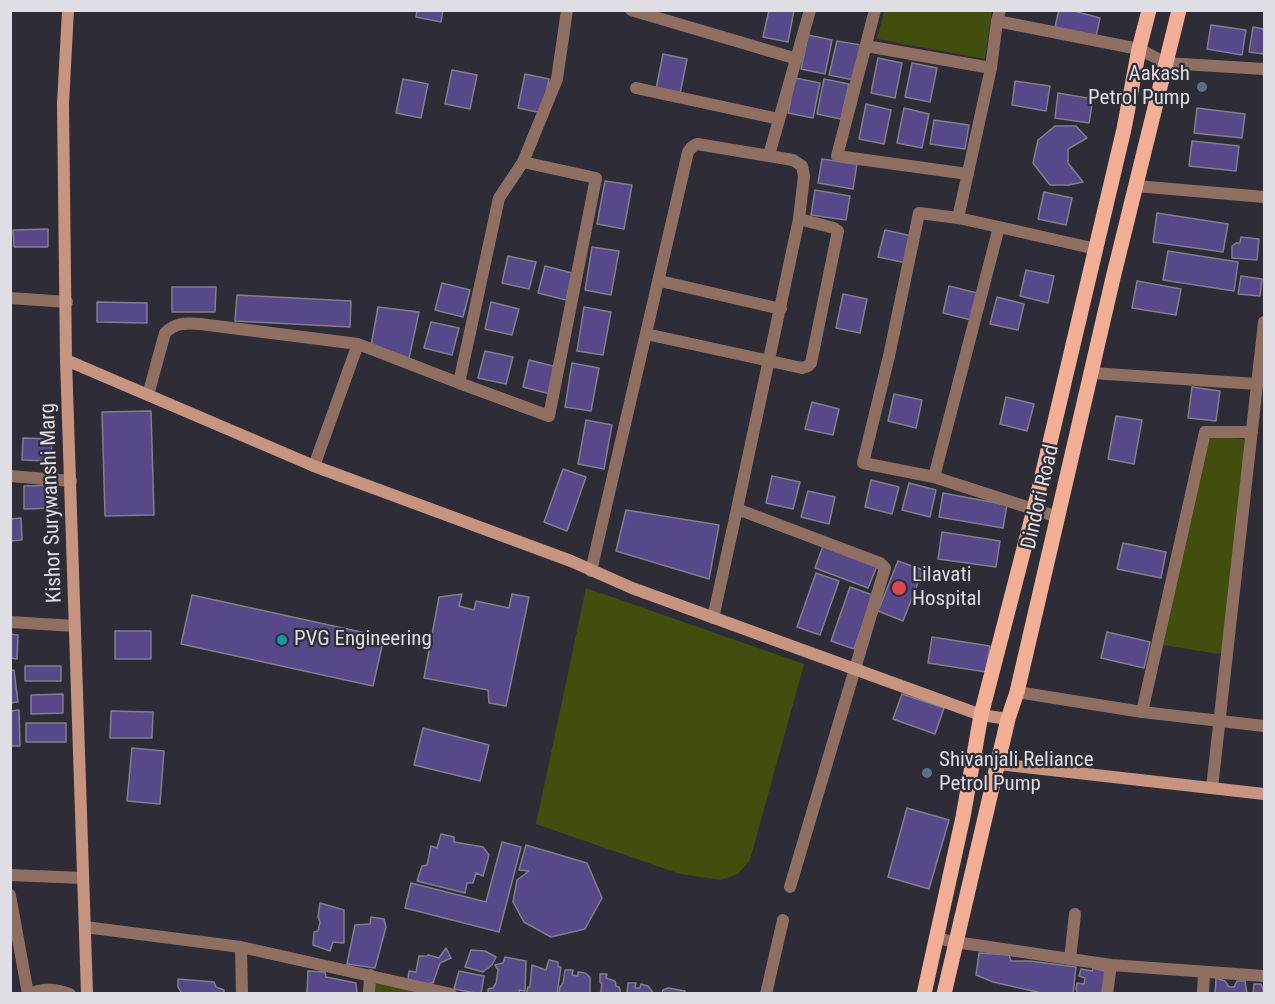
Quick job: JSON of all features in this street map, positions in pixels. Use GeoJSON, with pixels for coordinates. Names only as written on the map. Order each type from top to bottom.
{"type":"FeatureCollection","features":[{"type":"Feature","properties":{"kind":"main road"},"geometry":{"type":"LineString","coordinates":[[924,993],[963,818],[981,715],[1034,510],[1124,129],[1149,10]]}},
{"type":"Feature","properties":{"kind":"main road","name":"Dindori Road"},"geometry":{"type":"LineString","coordinates":[[944,993],[1179,10]]}},
{"type":"Feature","properties":{"kind":"street","name":"Kishor Surywanshi Marg"},"geometry":{"type":"LineString","coordinates":[[68,10],[63,104],[66,360],[87,993]]}},
{"type":"Feature","properties":{"kind":"street"},"geometry":{"type":"LineString","coordinates":[[459,383],[499,198],[523,162],[557,79],[567,10]]}},
{"type":"Feature","properties":{"kind":"street"},"geometry":{"type":"LineString","coordinates":[[631,10],[797,59]]}},
{"type":"Feature","properties":{"kind":"street"},"geometry":{"type":"LineString","coordinates":[[769,154],[810,10]]}},
{"type":"Feature","properties":{"kind":"street"},"geometry":{"type":"LineString","coordinates":[[875,10],[837,156],[968,174]]}},
{"type":"Feature","properties":{"kind":"street"},"geometry":{"type":"LineString","coordinates":[[958,218],[991,68],[998,16],[1139,49],[1166,63],[1264,69]]}},
{"type":"Feature","properties":{"kind":"street"},"geometry":{"type":"LineString","coordinates":[[866,46],[991,68]]}},
{"type":"Feature","properties":{"kind":"street"},"geometry":{"type":"LineString","coordinates":[[636,88],[779,119]]}},
{"type":"Feature","properties":{"kind":"street"},"geometry":{"type":"LineString","coordinates":[[591,571],[688,152],[697,144],[769,154],[793,160],[802,166],[804,176],[799,219],[713,618]]}},
{"type":"Feature","properties":{"kind":"street"},"geometry":{"type":"LineString","coordinates":[[148,395],[165,333],[172,326],[180,323],[200,324],[358,344],[549,416],[596,178],[523,162]]}},
{"type":"Feature","properties":{"kind":"street"},"geometry":{"type":"LineString","coordinates":[[1136,186],[1264,197]]}},
{"type":"Feature","properties":{"kind":"street"},"geometry":{"type":"LineString","coordinates":[[1058,517],[934,477],[863,463],[889,356],[919,213],[958,218],[1096,249]]}},
{"type":"Feature","properties":{"kind":"street"},"geometry":{"type":"LineString","coordinates":[[646,334],[802,368],[812,363],[838,231],[799,219]]}},
{"type":"Feature","properties":{"kind":"street"},"geometry":{"type":"LineString","coordinates":[[934,477],[999,227]]}},
{"type":"Feature","properties":{"kind":"street"},"geometry":{"type":"LineString","coordinates":[[660,280],[781,309]]}},
{"type":"Feature","properties":{"kind":"street"},"geometry":{"type":"LineString","coordinates":[[10,298],[67,302]]}},
{"type":"Feature","properties":{"kind":"street"},"geometry":{"type":"LineString","coordinates":[[1212,788],[1264,322]]}},
{"type":"Feature","properties":{"kind":"street"},"geometry":{"type":"LineString","coordinates":[[314,465],[358,344]]}},
{"type":"Feature","properties":{"kind":"street"},"geometry":{"type":"LineString","coordinates":[[66,360],[314,465],[571,561],[591,571],[713,618],[981,715],[1008,719]]}},
{"type":"Feature","properties":{"kind":"street"},"geometry":{"type":"LineString","coordinates":[[1092,373],[1257,384]]}},
{"type":"Feature","properties":{"kind":"street"},"geometry":{"type":"LineString","coordinates":[[1142,712],[1205,432],[1252,432]]}},
{"type":"Feature","properties":{"kind":"street"},"geometry":{"type":"LineString","coordinates":[[10,476],[71,481]]}},
{"type":"Feature","properties":{"kind":"street"},"geometry":{"type":"LineString","coordinates":[[737,509],[880,563],[885,568],[790,887]]}},
{"type":"Feature","properties":{"kind":"street"},"geometry":{"type":"LineString","coordinates":[[10,622],[75,626]]}},
{"type":"Feature","properties":{"kind":"street"},"geometry":{"type":"LineString","coordinates":[[1017,692],[1142,712],[1264,726]]}},
{"type":"Feature","properties":{"kind":"street"},"geometry":{"type":"LineString","coordinates":[[973,757],[998,764],[1264,794]]}},
{"type":"Feature","properties":{"kind":"street"},"geometry":{"type":"LineString","coordinates":[[10,875],[83,878]]}},
{"type":"Feature","properties":{"kind":"street"},"geometry":{"type":"LineString","coordinates":[[10,895],[29,993],[37,990],[70,993]]}},
{"type":"Feature","properties":{"kind":"street"},"geometry":{"type":"LineString","coordinates":[[1070,959],[1075,914]]}},
{"type":"Feature","properties":{"kind":"street"},"geometry":{"type":"LineString","coordinates":[[766,993],[783,920]]}},
{"type":"Feature","properties":{"kind":"street"},"geometry":{"type":"LineString","coordinates":[[85,927],[241,947],[451,993]]}},
{"type":"Feature","properties":{"kind":"street"},"geometry":{"type":"LineString","coordinates":[[936,938],[1111,965],[1264,976]]}},
{"type":"Feature","properties":{"kind":"street"},"geometry":{"type":"LineString","coordinates":[[241,947],[242,993]]}},
{"type":"Feature","properties":{"kind":"street"},"geometry":{"type":"LineString","coordinates":[[1107,993],[1111,965]]}},
{"type":"Feature","properties":{"kind":"street"},"geometry":{"type":"LineString","coordinates":[[1203,993],[1204,972]]}},
{"type":"Feature","properties":{"kind":"street"},"geometry":{"type":"LineString","coordinates":[[369,993],[370,975]]}},
{"type":"Feature","properties":{"kind":"green space"},"geometry":{"type":"Polygon","coordinates":[[[884,11],[992,11],[985,59],[877,39],[884,11]]]}},
{"type":"Feature","properties":{"kind":"green space"},"geometry":{"type":"Polygon","coordinates":[[[1208,437],[1247,439],[1223,651],[1219,654],[1163,645],[1208,437]]]}},
{"type":"Feature","properties":{"kind":"green space"},"geometry":{"type":"Polygon","coordinates":[[[586,588],[804,664],[750,860],[738,874],[721,880],[680,874],[536,824],[586,588]]]}},
{"type":"Feature","properties":{"kind":"green space"},"geometry":{"type":"Polygon","coordinates":[[[374,980],[421,993],[372,994],[374,980]]]}},
{"type":"Feature","properties":{"kind":"building"},"geometry":{"type":"Polygon","coordinates":[[[417,10],[443,10],[441,22],[416,17],[417,10]]]}},
{"type":"Feature","properties":{"kind":"building"},"geometry":{"type":"Polygon","coordinates":[[[769,10],[794,10],[788,42],[763,37],[769,10]]]}},
{"type":"Feature","properties":{"kind":"building"},"geometry":{"type":"Polygon","coordinates":[[[1059,10],[1070,10],[1100,18],[1096,37],[1055,27],[1059,10]]]}},
{"type":"Feature","properties":{"kind":"building"},"geometry":{"type":"Polygon","coordinates":[[[1211,25],[1246,30],[1242,55],[1207,49],[1211,25]]]}},
{"type":"Feature","properties":{"kind":"building"},"geometry":{"type":"Polygon","coordinates":[[[1253,27],[1264,29],[1264,54],[1249,52],[1253,27]]]}},
{"type":"Feature","properties":{"kind":"building"},"geometry":{"type":"Polygon","coordinates":[[[808,35],[832,40],[825,74],[801,69],[808,35]]]}},
{"type":"Feature","properties":{"kind":"building"},"geometry":{"type":"Polygon","coordinates":[[[837,41],[861,45],[854,80],[829,75],[837,41]]]}},
{"type":"Feature","properties":{"kind":"building"},"geometry":{"type":"Polygon","coordinates":[[[663,54],[687,59],[680,94],[656,89],[663,54]]]}},
{"type":"Feature","properties":{"kind":"building"},"geometry":{"type":"Polygon","coordinates":[[[878,58],[902,63],[895,98],[871,93],[878,58]]]}},
{"type":"Feature","properties":{"kind":"building"},"geometry":{"type":"Polygon","coordinates":[[[912,63],[937,68],[930,102],[905,97],[912,63]]]}},
{"type":"Feature","properties":{"kind":"building"},"geometry":{"type":"Polygon","coordinates":[[[452,70],[477,75],[470,109],[445,104],[452,70]]]}},
{"type":"Feature","properties":{"kind":"building"},"geometry":{"type":"Polygon","coordinates":[[[525,74],[549,79],[542,113],[518,108],[525,74]]]}},
{"type":"Feature","properties":{"kind":"building"},"geometry":{"type":"Polygon","coordinates":[[[795,78],[820,83],[813,118],[788,113],[795,78]]]}},
{"type":"Feature","properties":{"kind":"building"},"geometry":{"type":"Polygon","coordinates":[[[403,79],[428,84],[421,118],[396,113],[403,79]]]}},
{"type":"Feature","properties":{"kind":"building"},"geometry":{"type":"Polygon","coordinates":[[[824,79],[849,84],[841,119],[817,114],[824,79]]]}},
{"type":"Feature","properties":{"kind":"building"},"geometry":{"type":"Polygon","coordinates":[[[1015,81],[1050,86],[1046,111],[1012,105],[1015,81]]]}},
{"type":"Feature","properties":{"kind":"building"},"geometry":{"type":"Polygon","coordinates":[[[1058,93],[1093,99],[1089,123],[1055,118],[1058,93]]]}},
{"type":"Feature","properties":{"kind":"building"},"geometry":{"type":"Polygon","coordinates":[[[866,104],[891,110],[884,144],[859,139],[866,104]]]}},
{"type":"Feature","properties":{"kind":"building"},"geometry":{"type":"Polygon","coordinates":[[[904,108],[929,114],[922,148],[897,143],[904,108]]]}},
{"type":"Feature","properties":{"kind":"building"},"geometry":{"type":"Polygon","coordinates":[[[1197,108],[1245,114],[1242,138],[1194,133],[1197,108]]]}},
{"type":"Feature","properties":{"kind":"building"},"geometry":{"type":"Polygon","coordinates":[[[934,120],[969,125],[965,149],[930,144],[934,120]]]}},
{"type":"Feature","properties":{"kind":"building"},"geometry":{"type":"Polygon","coordinates":[[[1055,126],[1076,126],[1087,138],[1068,149],[1068,163],[1083,182],[1050,185],[1033,163],[1038,140],[1055,126]]]}},
{"type":"Feature","properties":{"kind":"building"},"geometry":{"type":"Polygon","coordinates":[[[1192,141],[1239,146],[1236,171],[1189,166],[1192,141]]]}},
{"type":"Feature","properties":{"kind":"building"},"geometry":{"type":"Polygon","coordinates":[[[822,159],[857,164],[853,189],[818,183],[822,159]]]}},
{"type":"Feature","properties":{"kind":"building"},"geometry":{"type":"Polygon","coordinates":[[[605,181],[632,185],[624,229],[597,224],[605,181]]]}},
{"type":"Feature","properties":{"kind":"building"},"geometry":{"type":"Polygon","coordinates":[[[815,190],[850,196],[846,220],[811,215],[815,190]]]}},
{"type":"Feature","properties":{"kind":"building"},"geometry":{"type":"Polygon","coordinates":[[[1044,192],[1072,198],[1066,225],[1038,219],[1044,192]]]}},
{"type":"Feature","properties":{"kind":"building"},"geometry":{"type":"Polygon","coordinates":[[[1157,213],[1228,224],[1223,252],[1153,242],[1157,213]]]}},
{"type":"Feature","properties":{"kind":"building"},"geometry":{"type":"Polygon","coordinates":[[[48,229],[48,247],[14,247],[13,230],[48,229]]]}},
{"type":"Feature","properties":{"kind":"building"},"geometry":{"type":"Polygon","coordinates":[[[885,230],[912,236],[906,263],[878,257],[885,230]]]}},
{"type":"Feature","properties":{"kind":"building"},"geometry":{"type":"Polygon","coordinates":[[[1241,237],[1259,239],[1257,260],[1232,258],[1232,246],[1240,243],[1241,237]]]}},
{"type":"Feature","properties":{"kind":"building"},"geometry":{"type":"Polygon","coordinates":[[[592,247],[619,251],[611,295],[585,290],[592,247]]]}},
{"type":"Feature","properties":{"kind":"building"},"geometry":{"type":"Polygon","coordinates":[[[1168,251],[1238,262],[1234,291],[1163,280],[1168,251]]]}},
{"type":"Feature","properties":{"kind":"building"},"geometry":{"type":"Polygon","coordinates":[[[508,256],[536,262],[529,289],[502,283],[508,256]]]}},
{"type":"Feature","properties":{"kind":"building"},"geometry":{"type":"Polygon","coordinates":[[[545,266],[572,273],[566,300],[538,293],[545,266]]]}},
{"type":"Feature","properties":{"kind":"building"},"geometry":{"type":"Polygon","coordinates":[[[1026,270],[1054,276],[1048,303],[1020,296],[1026,270]]]}},
{"type":"Feature","properties":{"kind":"building"},"geometry":{"type":"Polygon","coordinates":[[[1241,276],[1262,279],[1260,296],[1238,294],[1241,276]]]}},
{"type":"Feature","properties":{"kind":"building"},"geometry":{"type":"Polygon","coordinates":[[[1137,281],[1181,289],[1176,315],[1132,308],[1137,281]]]}},
{"type":"Feature","properties":{"kind":"building"},"geometry":{"type":"Polygon","coordinates":[[[442,283],[470,290],[463,317],[435,310],[442,283]]]}},
{"type":"Feature","properties":{"kind":"building"},"geometry":{"type":"Polygon","coordinates":[[[949,286],[977,293],[971,320],[943,313],[949,286]]]}},
{"type":"Feature","properties":{"kind":"building"},"geometry":{"type":"Polygon","coordinates":[[[172,287],[216,287],[215,312],[172,312],[172,287]]]}},
{"type":"Feature","properties":{"kind":"building"},"geometry":{"type":"Polygon","coordinates":[[[843,294],[867,299],[860,333],[836,328],[843,294]]]}},
{"type":"Feature","properties":{"kind":"building"},"geometry":{"type":"Polygon","coordinates":[[[237,295],[351,301],[350,327],[235,321],[237,295]]]}},
{"type":"Feature","properties":{"kind":"building"},"geometry":{"type":"Polygon","coordinates":[[[997,297],[1024,304],[1018,330],[990,324],[997,297]]]}},
{"type":"Feature","properties":{"kind":"building"},"geometry":{"type":"Polygon","coordinates":[[[97,302],[147,303],[147,323],[97,322],[97,302]]]}},
{"type":"Feature","properties":{"kind":"building"},"geometry":{"type":"Polygon","coordinates":[[[491,302],[519,309],[512,335],[485,329],[491,302]]]}},
{"type":"Feature","properties":{"kind":"building"},"geometry":{"type":"Polygon","coordinates":[[[378,307],[419,312],[408,363],[371,346],[378,307]]]}},
{"type":"Feature","properties":{"kind":"building"},"geometry":{"type":"Polygon","coordinates":[[[584,307],[611,312],[603,355],[577,351],[584,307]]]}},
{"type":"Feature","properties":{"kind":"building"},"geometry":{"type":"Polygon","coordinates":[[[431,322],[459,328],[452,355],[424,348],[431,322]]]}},
{"type":"Feature","properties":{"kind":"building"},"geometry":{"type":"Polygon","coordinates":[[[485,351],[513,357],[506,384],[478,378],[485,351]]]}},
{"type":"Feature","properties":{"kind":"building"},"geometry":{"type":"Polygon","coordinates":[[[529,360],[557,367],[550,394],[523,387],[529,360]]]}},
{"type":"Feature","properties":{"kind":"building"},"geometry":{"type":"Polygon","coordinates":[[[572,363],[599,368],[591,411],[565,407],[572,363]]]}},
{"type":"Feature","properties":{"kind":"building"},"geometry":{"type":"Polygon","coordinates":[[[1192,387],[1220,391],[1216,421],[1188,418],[1192,387]]]}},
{"type":"Feature","properties":{"kind":"building"},"geometry":{"type":"Polygon","coordinates":[[[894,394],[922,400],[916,428],[888,421],[894,394]]]}},
{"type":"Feature","properties":{"kind":"building"},"geometry":{"type":"Polygon","coordinates":[[[1006,397],[1034,404],[1027,431],[1000,424],[1006,397]]]}},
{"type":"Feature","properties":{"kind":"building"},"geometry":{"type":"Polygon","coordinates":[[[812,402],[839,409],[833,435],[805,429],[812,402]]]}},
{"type":"Feature","properties":{"kind":"building"},"geometry":{"type":"Polygon","coordinates":[[[151,411],[154,515],[105,516],[102,412],[151,411]]]}},
{"type":"Feature","properties":{"kind":"building"},"geometry":{"type":"Polygon","coordinates":[[[1116,416],[1142,420],[1134,464],[1108,459],[1116,416]]]}},
{"type":"Feature","properties":{"kind":"building"},"geometry":{"type":"Polygon","coordinates":[[[586,420],[612,425],[604,469],[578,464],[586,420]]]}},
{"type":"Feature","properties":{"kind":"building"},"geometry":{"type":"Polygon","coordinates":[[[23,438],[52,439],[51,461],[22,460],[23,438]]]}},
{"type":"Feature","properties":{"kind":"building"},"geometry":{"type":"Polygon","coordinates":[[[563,469],[586,477],[567,531],[544,522],[563,469]]]}},
{"type":"Feature","properties":{"kind":"building"},"geometry":{"type":"Polygon","coordinates":[[[772,476],[800,482],[793,509],[766,503],[772,476]]]}},
{"type":"Feature","properties":{"kind":"building"},"geometry":{"type":"Polygon","coordinates":[[[871,480],[899,487],[892,514],[865,507],[871,480]]]}},
{"type":"Feature","properties":{"kind":"building"},"geometry":{"type":"Polygon","coordinates":[[[909,483],[936,490],[930,517],[902,510],[909,483]]]}},
{"type":"Feature","properties":{"kind":"building"},"geometry":{"type":"Polygon","coordinates":[[[57,485],[58,508],[24,509],[24,486],[57,485]]]}},
{"type":"Feature","properties":{"kind":"building"},"geometry":{"type":"Polygon","coordinates":[[[808,491],[835,497],[829,524],[801,517],[808,491]]]}},
{"type":"Feature","properties":{"kind":"building"},"geometry":{"type":"Polygon","coordinates":[[[943,493],[1007,505],[1003,528],[939,517],[943,493]]]}},
{"type":"Feature","properties":{"kind":"building"},"geometry":{"type":"Polygon","coordinates":[[[626,510],[719,525],[709,579],[616,551],[626,510]]]}},
{"type":"Feature","properties":{"kind":"building"},"geometry":{"type":"Polygon","coordinates":[[[21,518],[22,540],[10,541],[10,519],[21,518]]]}},
{"type":"Feature","properties":{"kind":"building"},"geometry":{"type":"Polygon","coordinates":[[[942,532],[1000,541],[996,567],[938,559],[942,532]]]}},
{"type":"Feature","properties":{"kind":"building"},"geometry":{"type":"Polygon","coordinates":[[[1123,543],[1166,552],[1161,578],[1117,569],[1123,543]]]}},
{"type":"Feature","properties":{"kind":"building"},"geometry":{"type":"Polygon","coordinates":[[[823,546],[877,566],[868,588],[815,568],[823,546]]]}},
{"type":"Feature","properties":{"kind":"building"},"geometry":{"type":"Polygon","coordinates":[[[898,561],[923,570],[903,621],[878,611],[898,561]]]}},
{"type":"Feature","properties":{"kind":"building"},"geometry":{"type":"Polygon","coordinates":[[[816,573],[839,581],[820,635],[797,627],[816,573]]]}},
{"type":"Feature","properties":{"kind":"building"},"geometry":{"type":"Polygon","coordinates":[[[850,587],[873,595],[854,649],[831,641],[850,587]]]}},
{"type":"Feature","properties":{"kind":"building"},"geometry":{"type":"Polygon","coordinates":[[[462,594],[459,606],[474,610],[476,601],[509,608],[512,594],[529,597],[506,706],[489,703],[488,690],[424,678],[439,597],[462,594]]]}},
{"type":"Feature","properties":{"kind":"building","name":"PVG Engineering"},"geometry":{"type":"Polygon","coordinates":[[[192,595],[384,637],[373,686],[181,644],[192,595]]]}},
{"type":"Feature","properties":{"kind":"building"},"geometry":{"type":"Polygon","coordinates":[[[115,631],[151,631],[151,659],[115,659],[115,631]]]}},
{"type":"Feature","properties":{"kind":"building"},"geometry":{"type":"Polygon","coordinates":[[[1107,632],[1150,642],[1144,668],[1101,658],[1107,632]]]}},
{"type":"Feature","properties":{"kind":"building"},"geometry":{"type":"Polygon","coordinates":[[[10,634],[18,635],[17,659],[10,658],[10,634]]]}},
{"type":"Feature","properties":{"kind":"building"},"geometry":{"type":"Polygon","coordinates":[[[932,637],[990,646],[986,672],[928,663],[932,637]]]}},
{"type":"Feature","properties":{"kind":"building"},"geometry":{"type":"Polygon","coordinates":[[[25,666],[61,666],[61,681],[25,681],[25,666]]]}},
{"type":"Feature","properties":{"kind":"building"},"geometry":{"type":"Polygon","coordinates":[[[14,670],[18,702],[10,703],[10,671],[14,670]]]}},
{"type":"Feature","properties":{"kind":"building"},"geometry":{"type":"Polygon","coordinates":[[[63,694],[63,713],[31,714],[31,695],[63,694]]]}},
{"type":"Feature","properties":{"kind":"building"},"geometry":{"type":"Polygon","coordinates":[[[902,694],[944,708],[935,734],[893,719],[902,694]]]}},
{"type":"Feature","properties":{"kind":"building"},"geometry":{"type":"Polygon","coordinates":[[[19,710],[20,746],[10,746],[10,711],[19,710]]]}},
{"type":"Feature","properties":{"kind":"building"},"geometry":{"type":"Polygon","coordinates":[[[111,711],[153,712],[152,738],[110,738],[111,711]]]}},
{"type":"Feature","properties":{"kind":"building"},"geometry":{"type":"Polygon","coordinates":[[[26,723],[66,723],[66,742],[26,742],[26,723]]]}},
{"type":"Feature","properties":{"kind":"building"},"geometry":{"type":"Polygon","coordinates":[[[423,728],[489,745],[480,781],[414,765],[423,728]]]}},
{"type":"Feature","properties":{"kind":"building"},"geometry":{"type":"Polygon","coordinates":[[[132,748],[164,751],[160,804],[127,801],[132,748]]]}},
{"type":"Feature","properties":{"kind":"building"},"geometry":{"type":"Polygon","coordinates":[[[907,808],[949,820],[929,889],[888,877],[907,808]]]}},
{"type":"Feature","properties":{"kind":"building"},"geometry":{"type":"Polygon","coordinates":[[[441,834],[454,837],[454,842],[483,847],[489,855],[483,876],[476,873],[473,883],[467,883],[465,893],[417,881],[422,866],[427,865],[431,846],[437,848],[441,834]]]}},
{"type":"Feature","properties":{"kind":"building"},"geometry":{"type":"Polygon","coordinates":[[[502,842],[521,847],[499,932],[405,908],[411,883],[486,902],[502,842]]]}},
{"type":"Feature","properties":{"kind":"building"},"geometry":{"type":"Polygon","coordinates":[[[526,845],[587,863],[602,898],[585,929],[551,937],[524,922],[513,902],[517,880],[529,871],[519,870],[526,845]]]}},
{"type":"Feature","properties":{"kind":"building"},"geometry":{"type":"Polygon","coordinates":[[[320,903],[344,910],[344,943],[333,942],[330,951],[313,945],[314,932],[318,931],[320,922],[318,917],[320,903]]]}},
{"type":"Feature","properties":{"kind":"building"},"geometry":{"type":"Polygon","coordinates":[[[371,917],[384,919],[386,927],[375,968],[347,964],[355,925],[370,924],[371,917]]]}},
{"type":"Feature","properties":{"kind":"building"},"geometry":{"type":"Polygon","coordinates":[[[446,948],[451,958],[440,963],[433,983],[430,983],[429,987],[408,980],[409,971],[416,972],[419,956],[428,955],[439,958],[446,948]]]}},
{"type":"Feature","properties":{"kind":"building"},"geometry":{"type":"Polygon","coordinates":[[[471,950],[485,951],[496,957],[492,965],[483,972],[465,967],[471,950]]]}},
{"type":"Feature","properties":{"kind":"building"},"geometry":{"type":"Polygon","coordinates":[[[979,953],[1009,955],[1011,961],[1076,967],[1073,994],[1046,994],[993,982],[976,975],[979,953]]]}},
{"type":"Feature","properties":{"kind":"building"},"geometry":{"type":"Polygon","coordinates":[[[505,957],[526,961],[525,991],[519,990],[520,994],[488,994],[488,989],[493,988],[496,983],[498,970],[495,965],[503,963],[505,957]]]}},
{"type":"Feature","properties":{"kind":"building"},"geometry":{"type":"Polygon","coordinates":[[[549,960],[558,962],[558,967],[561,967],[557,994],[524,994],[530,987],[532,965],[546,970],[549,960]]]}},
{"type":"Feature","properties":{"kind":"building"},"geometry":{"type":"Polygon","coordinates":[[[1093,968],[1109,972],[1106,994],[1078,994],[1077,983],[1084,984],[1085,978],[1079,976],[1081,969],[1092,971],[1093,968]]]}},
{"type":"Feature","properties":{"kind":"building"},"geometry":{"type":"Polygon","coordinates":[[[565,970],[573,970],[572,975],[578,976],[578,972],[590,977],[590,994],[559,994],[565,970]]]}},
{"type":"Feature","properties":{"kind":"building"},"geometry":{"type":"Polygon","coordinates":[[[308,971],[325,972],[326,977],[356,983],[357,994],[307,994],[308,971]]]}},
{"type":"Feature","properties":{"kind":"building"},"geometry":{"type":"Polygon","coordinates":[[[459,971],[484,976],[481,994],[454,989],[459,971]]]}},
{"type":"Feature","properties":{"kind":"building"},"geometry":{"type":"Polygon","coordinates":[[[600,974],[607,974],[606,978],[615,981],[621,994],[597,994],[601,992],[600,974]]]}},
{"type":"Feature","properties":{"kind":"building"},"geometry":{"type":"Polygon","coordinates":[[[1216,978],[1225,981],[1229,987],[1234,987],[1237,981],[1245,981],[1247,994],[1215,994],[1216,978]]]}},
{"type":"Feature","properties":{"kind":"building"},"geometry":{"type":"Polygon","coordinates":[[[178,979],[214,982],[216,987],[224,990],[224,994],[182,994],[178,987],[178,979]]]}},
{"type":"Feature","properties":{"kind":"building"},"geometry":{"type":"Polygon","coordinates":[[[628,983],[636,983],[635,988],[640,988],[641,984],[648,986],[654,994],[627,994],[628,983]]]}},
{"type":"Feature","properties":{"kind":"building"},"geometry":{"type":"Polygon","coordinates":[[[1254,984],[1261,984],[1264,994],[1253,994],[1254,984]]]}},
{"type":"Feature","properties":{"kind":"building"},"geometry":{"type":"Polygon","coordinates":[[[668,988],[685,991],[685,994],[662,994],[663,990],[668,988]]]}},
{"type":"Feature","properties":{"kind":"place","name":"Aakash Petrol Pump"},"geometry":{"type":"Point","coordinates":[1202,87]}},
{"type":"Feature","properties":{"kind":"place","name":"Lilavati Hospital"},"geometry":{"type":"Point","coordinates":[899,588]}},
{"type":"Feature","properties":{"kind":"place","name":"PVG Engineering"},"geometry":{"type":"Point","coordinates":[282,640]}},
{"type":"Feature","properties":{"kind":"place","name":"Shivanjali Reliance Petrol Pump"},"geometry":{"type":"Point","coordinates":[927,773]}}]}
